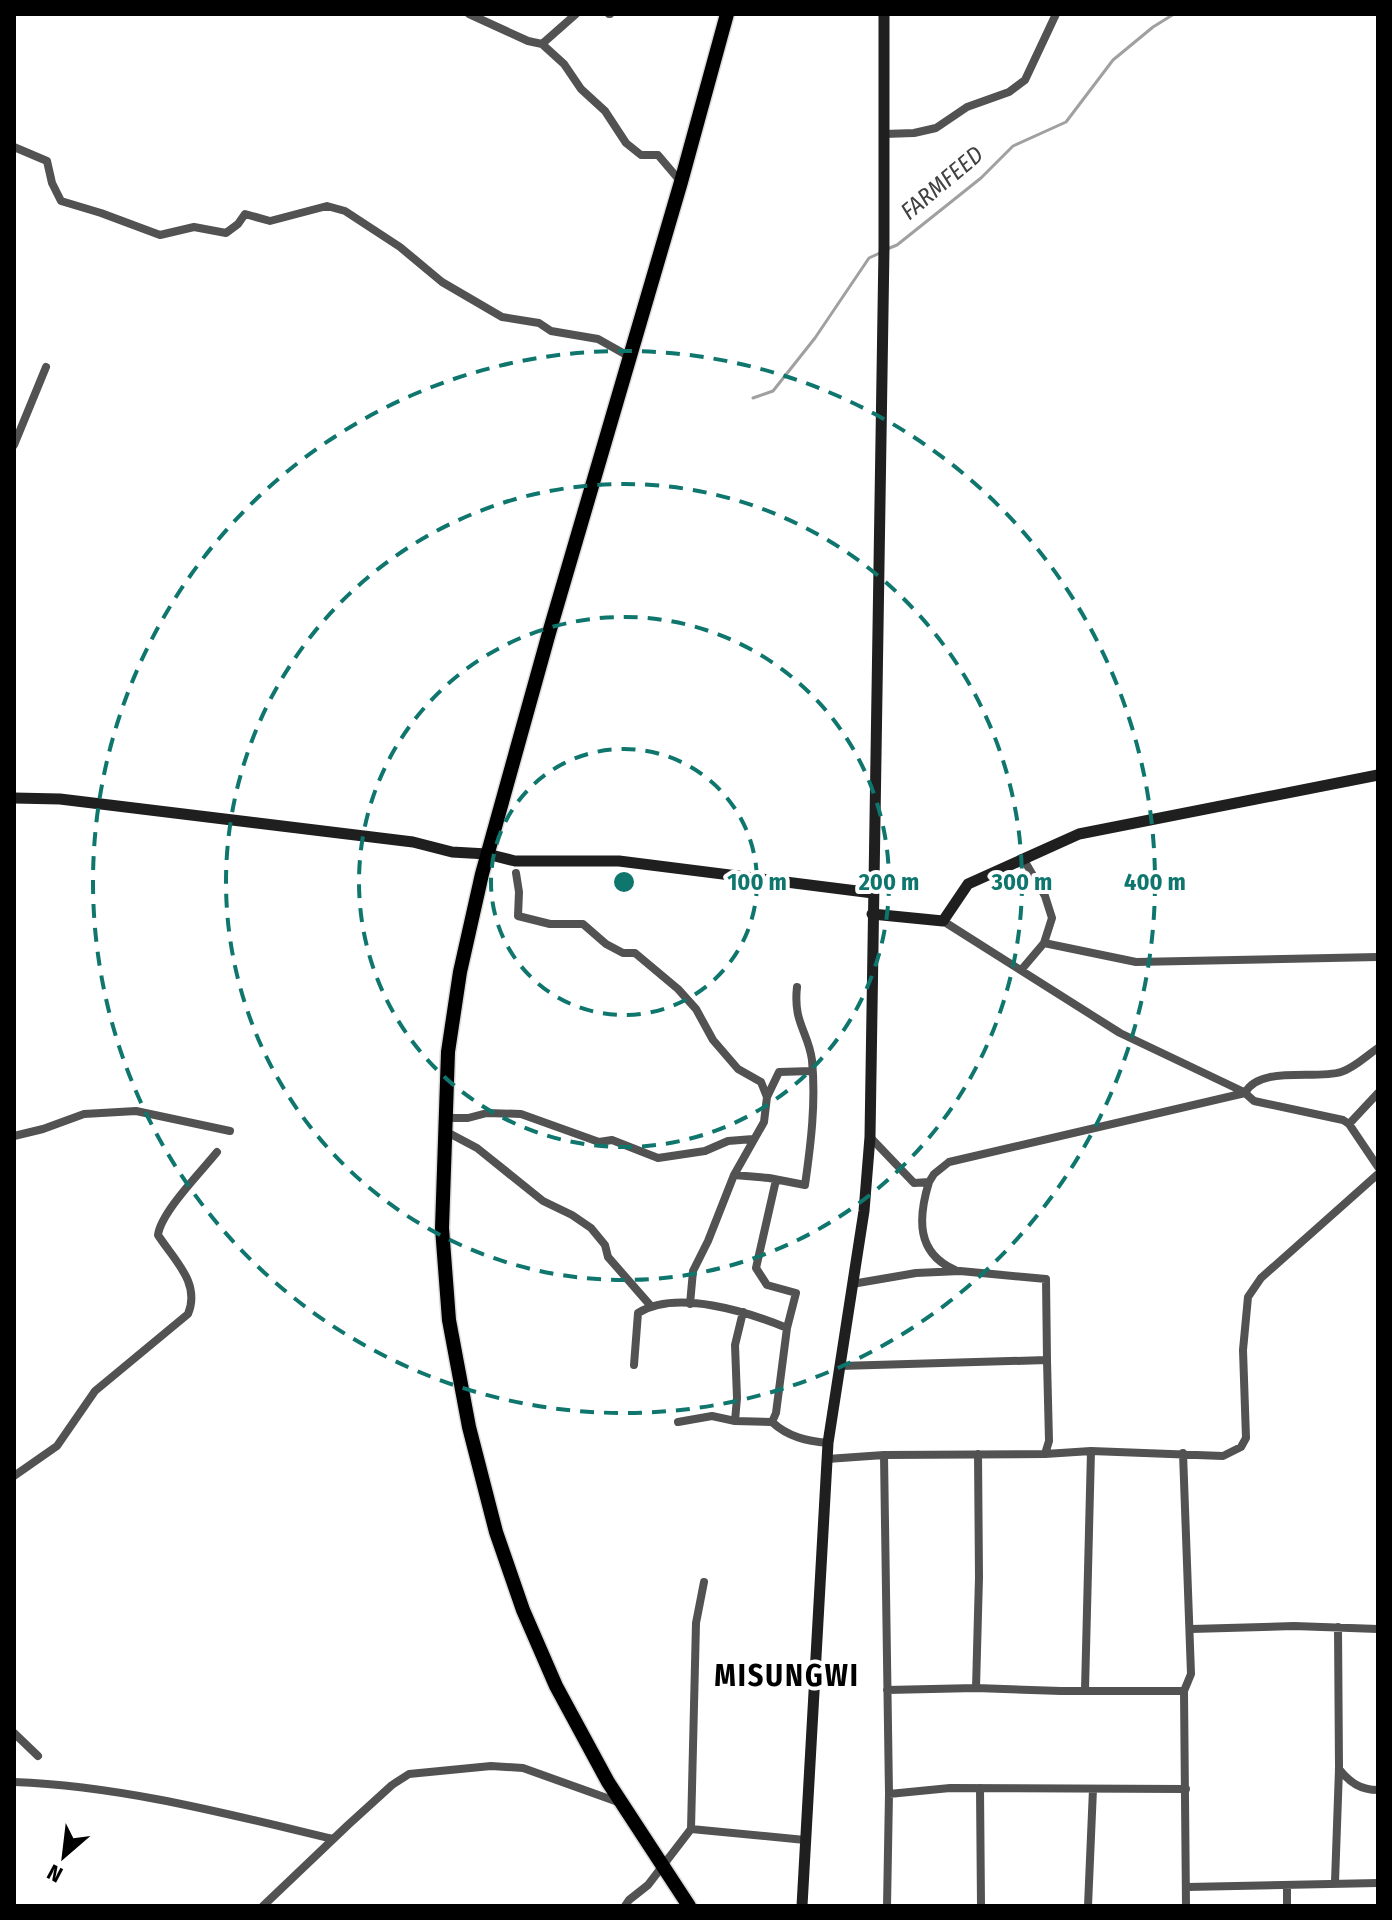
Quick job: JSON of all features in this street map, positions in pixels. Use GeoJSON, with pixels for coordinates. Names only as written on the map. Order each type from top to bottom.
{"type":"FeatureCollection","features":[{"type":"Feature","properties":{"kind":"highway"},"geometry":{"type":"LineString","coordinates":[[689,1906],[619,1802],[556,1686],[523,1610],[496,1532],[477,1463],[449,1320],[442,1228],[450,1038],[460,972],[487,854],[727,14]]}},
{"type":"Feature","properties":{"kind":"street"},"geometry":{"type":"LineString","coordinates":[[469,14],[528,41],[542,44],[564,64],[581,89],[605,111],[626,143],[641,155],[658,155],[681,182]]}},
{"type":"Feature","properties":{"kind":"street"},"geometry":{"type":"LineString","coordinates":[[542,44],[576,14]]}},
{"type":"Feature","properties":{"kind":"street"},"geometry":{"type":"LineString","coordinates":[[802,1906],[828,1443],[864,1211],[870,1137],[884,248],[884,14]]}},
{"type":"Feature","properties":{"kind":"street"},"geometry":{"type":"LineString","coordinates":[[884,134],[914,133],[936,128],[967,107],[1009,92],[1025,80],[1056,14]]}},
{"type":"Feature","properties":{"kind":"street"},"geometry":{"type":"LineString","coordinates":[[14,147],[47,161],[52,183],[61,201],[160,235],[194,227],[226,233],[245,214],[270,221],[327,206],[345,211],[400,247],[442,282],[502,317],[539,323],[551,331],[598,339],[630,357]]}},
{"type":"Feature","properties":{"kind":"street"},"geometry":{"type":"LineString","coordinates":[[14,445],[46,367]]}},
{"type":"Feature","properties":{"kind":"street"},"geometry":{"type":"LineString","coordinates":[[943,921],[968,884],[1079,834],[1378,775]]}},
{"type":"Feature","properties":{"kind":"street"},"geometry":{"type":"LineString","coordinates":[[14,798],[75,800],[413,842],[452,852],[487,854],[515,861],[619,861],[873,893]]}},
{"type":"Feature","properties":{"kind":"street"},"geometry":{"type":"LineString","coordinates":[[1022,969],[1044,943],[1052,918],[1045,896],[1024,860]]}},
{"type":"Feature","properties":{"kind":"street"},"geometry":{"type":"LineString","coordinates":[[516,873],[518,916],[550,924],[583,924],[606,944],[623,953],[635,953],[678,989],[696,1009],[713,1040],[738,1069],[761,1082],[767,1097]]}},
{"type":"Feature","properties":{"kind":"street"},"geometry":{"type":"LineString","coordinates":[[872,914],[943,921],[1120,1033],[1245,1093],[1254,1101],[1335,1117],[1349,1124],[1378,1167]]}},
{"type":"Feature","properties":{"kind":"street"},"geometry":{"type":"LineString","coordinates":[[1044,943],[1136,962],[1378,957]]}},
{"type":"Feature","properties":{"kind":"street"},"geometry":{"type":"LineString","coordinates":[[734,1175],[805,1185],[815,1105],[811,1055],[795,1006],[797,987]]}},
{"type":"Feature","properties":{"kind":"street"},"geometry":{"type":"LineString","coordinates":[[960,1271],[943,1264],[928,1250],[922,1228],[922,1208],[929,1182],[949,1162],[1245,1093],[1251,1085],[1273,1077],[1329,1075],[1345,1071],[1378,1048]]}},
{"type":"Feature","properties":{"kind":"street"},"geometry":{"type":"LineString","coordinates":[[690,1304],[693,1271],[734,1175],[764,1122],[767,1097],[779,1072],[812,1071]]}},
{"type":"Feature","properties":{"kind":"street"},"geometry":{"type":"LineString","coordinates":[[1349,1124],[1378,1093]]}},
{"type":"Feature","properties":{"kind":"street"},"geometry":{"type":"LineString","coordinates":[[14,1136],[84,1114],[136,1111],[230,1131]]}},
{"type":"Feature","properties":{"kind":"street"},"geometry":{"type":"LineString","coordinates":[[446,1124],[487,1113],[521,1114],[599,1142],[612,1140],[658,1158],[705,1151],[728,1141],[753,1139]]}},
{"type":"Feature","properties":{"kind":"street"},"geometry":{"type":"LineString","coordinates":[[446,1124],[543,1201],[591,1228],[605,1245],[608,1257],[650,1305]]}},
{"type":"Feature","properties":{"kind":"street"},"geometry":{"type":"LineString","coordinates":[[870,1137],[914,1183],[929,1182]]}},
{"type":"Feature","properties":{"kind":"street"},"geometry":{"type":"LineString","coordinates":[[14,1476],[57,1446],[95,1391],[188,1314],[193,1302],[192,1284],[158,1235],[159,1226],[217,1152]]}},
{"type":"Feature","properties":{"kind":"street"},"geometry":{"type":"LineString","coordinates":[[827,1459],[1091,1451],[1223,1456],[1241,1447],[1246,1438],[1243,1350],[1248,1297],[1261,1278],[1378,1174]]}},
{"type":"Feature","properties":{"kind":"street"},"geometry":{"type":"LineString","coordinates":[[772,1422],[776,1413],[787,1328],[796,1293],[767,1285],[756,1268],[776,1180]]}},
{"type":"Feature","properties":{"kind":"street"},"geometry":{"type":"LineString","coordinates":[[852,1284],[916,1273],[960,1271],[1046,1279],[1049,1441],[1045,1454]]}},
{"type":"Feature","properties":{"kind":"street"},"geometry":{"type":"LineString","coordinates":[[634,1365],[638,1313],[650,1305],[665,1302],[743,1312],[787,1328]]}},
{"type":"Feature","properties":{"kind":"street"},"geometry":{"type":"LineString","coordinates":[[735,1421],[735,1345],[743,1312]]}},
{"type":"Feature","properties":{"kind":"street"},"geometry":{"type":"LineString","coordinates":[[840,1366],[1047,1360]]}},
{"type":"Feature","properties":{"kind":"street"},"geometry":{"type":"LineString","coordinates":[[678,1422],[712,1416],[735,1421],[772,1422],[779,1429],[805,1440],[828,1443]]}},
{"type":"Feature","properties":{"kind":"street"},"geometry":{"type":"LineString","coordinates":[[1085,1690],[1091,1451]]}},
{"type":"Feature","properties":{"kind":"street"},"geometry":{"type":"LineString","coordinates":[[1183,1453],[1191,1629],[1191,1674],[1184,1691],[1186,1906]]}},
{"type":"Feature","properties":{"kind":"street"},"geometry":{"type":"LineString","coordinates":[[976,1688],[978,1454]]}},
{"type":"Feature","properties":{"kind":"street"},"geometry":{"type":"LineString","coordinates":[[884,1455],[889,1794],[887,1906]]}},
{"type":"Feature","properties":{"kind":"street"},"geometry":{"type":"LineString","coordinates":[[625,1906],[648,1885],[691,1829],[696,1623],[704,1582]]}},
{"type":"Feature","properties":{"kind":"street"},"geometry":{"type":"LineString","coordinates":[[1335,1882],[1339,1769],[1338,1627]]}},
{"type":"Feature","properties":{"kind":"street"},"geometry":{"type":"LineString","coordinates":[[1191,1629],[1378,1629]]}},
{"type":"Feature","properties":{"kind":"street"},"geometry":{"type":"LineString","coordinates":[[887,1690],[1184,1691]]}},
{"type":"Feature","properties":{"kind":"street"},"geometry":{"type":"LineString","coordinates":[[16,1739],[38,1756]]}},
{"type":"Feature","properties":{"kind":"street"},"geometry":{"type":"LineString","coordinates":[[263,1906],[392,1785],[409,1774],[491,1766],[523,1768],[619,1802]]}},
{"type":"Feature","properties":{"kind":"street"},"geometry":{"type":"LineString","coordinates":[[1339,1769],[1347,1779],[1364,1790],[1378,1790]]}},
{"type":"Feature","properties":{"kind":"street"},"geometry":{"type":"LineString","coordinates":[[14,1782],[42,1783],[169,1801],[333,1839]]}},
{"type":"Feature","properties":{"kind":"street"},"geometry":{"type":"LineString","coordinates":[[889,1794],[980,1788],[1186,1789]]}},
{"type":"Feature","properties":{"kind":"street"},"geometry":{"type":"LineString","coordinates":[[980,1788],[981,1906]]}},
{"type":"Feature","properties":{"kind":"street"},"geometry":{"type":"LineString","coordinates":[[1088,1906],[1093,1789]]}},
{"type":"Feature","properties":{"kind":"street"},"geometry":{"type":"LineString","coordinates":[[691,1829],[805,1840]]}},
{"type":"Feature","properties":{"kind":"street"},"geometry":{"type":"LineString","coordinates":[[1187,1887],[1378,1883]]}},
{"type":"Feature","properties":{"kind":"street"},"geometry":{"type":"LineString","coordinates":[[1287,1886],[1287,1906]]}},
{"type":"Feature","properties":{"kind":"waterway","name":"FARMFEED"},"geometry":{"type":"LineString","coordinates":[[887,249],[897,245],[981,178],[1013,146],[1066,122],[1113,60],[1174,14]]}},
{"type":"Feature","properties":{"kind":"waterway","name":"FARMFEED"},"geometry":{"type":"LineString","coordinates":[[753,398],[773,391],[815,338],[869,258],[880,253]]}},
{"type":"Feature","properties":{"kind":"district","name":"MISUNGWI"},"geometry":{"type":"Point","coordinates":[787,1676]}}]}
